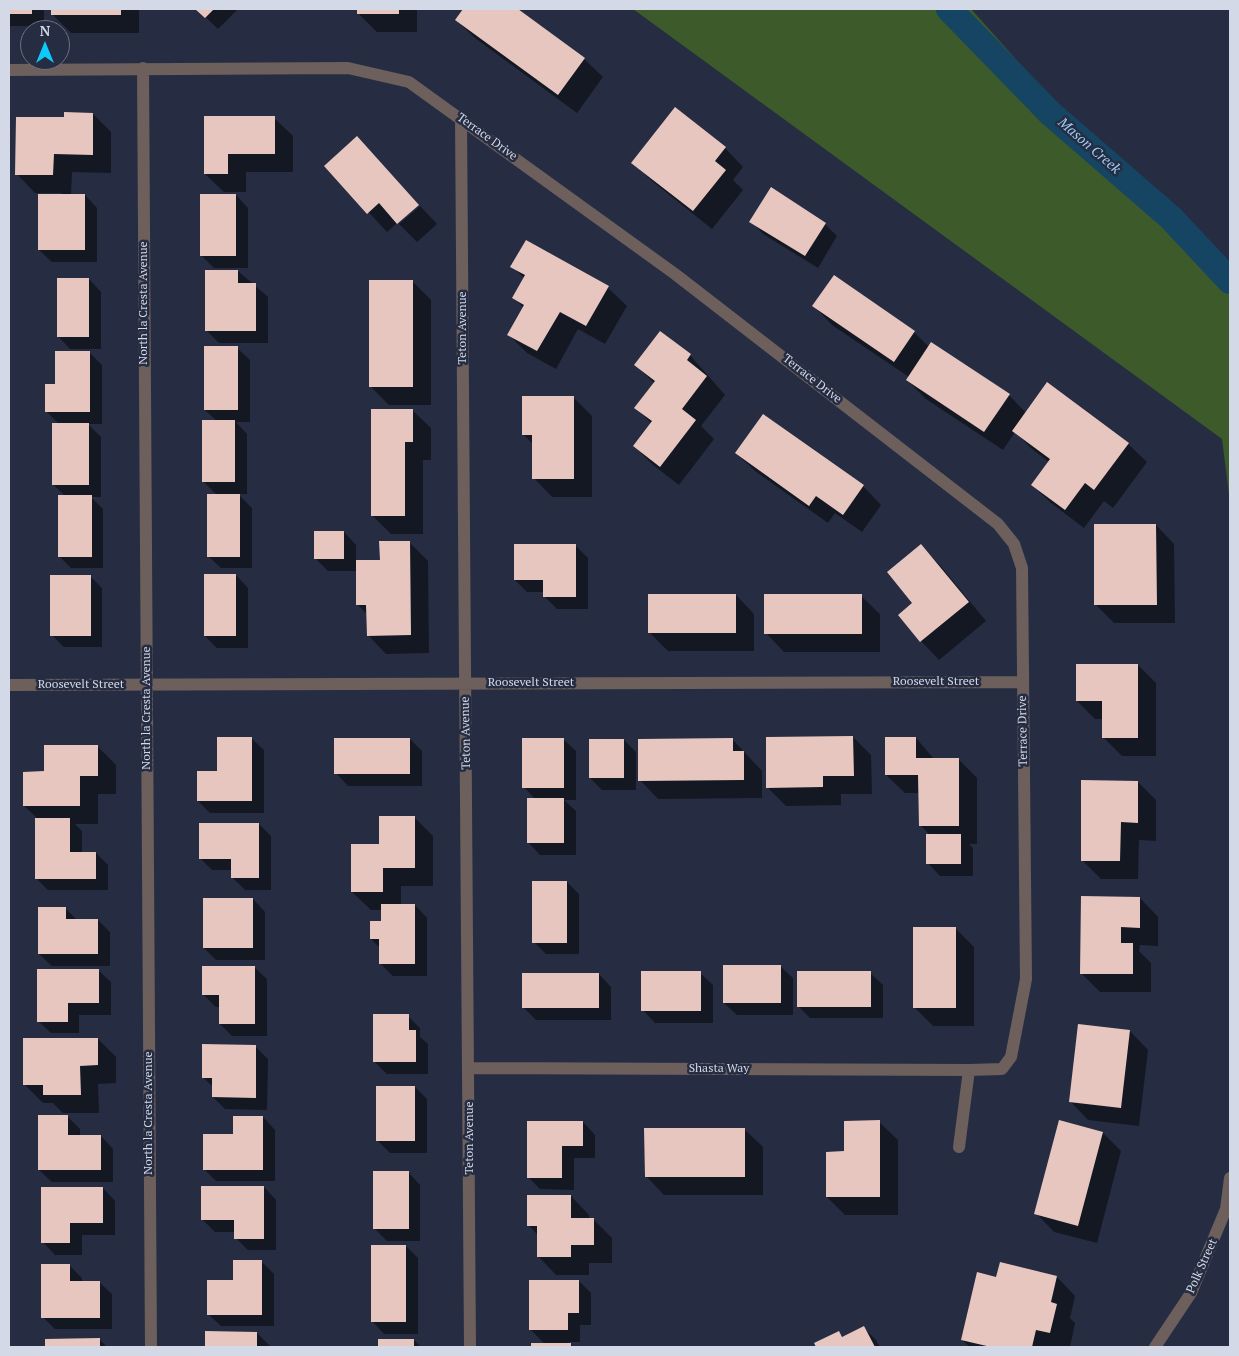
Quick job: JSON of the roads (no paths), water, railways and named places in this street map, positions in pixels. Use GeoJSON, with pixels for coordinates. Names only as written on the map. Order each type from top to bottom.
{"type":"FeatureCollection","features":[{"type":"Feature","properties":{"kind":"street","name":"North la Cresta Avenue"},"geometry":{"type":"LineString","coordinates":[[143,68],[151,1347]]}},
{"type":"Feature","properties":{"kind":"street","name":"Terrace Drive"},"geometry":{"type":"LineString","coordinates":[[9,70],[348,68],[409,82],[675,274],[998,524],[1014,544],[1022,568],[1026,979],[1011,1057],[1002,1069],[969,1070]]}},
{"type":"Feature","properties":{"kind":"street","name":"Teton Avenue"},"geometry":{"type":"LineString","coordinates":[[461,119],[470,1068],[470,1347]]}},
{"type":"Feature","properties":{"kind":"street","name":"Roosevelt Street"},"geometry":{"type":"LineString","coordinates":[[9,685],[1023,682]]}},
{"type":"Feature","properties":{"kind":"street","name":"Shasta Way"},"geometry":{"type":"LineString","coordinates":[[470,1068],[969,1070]]}},
{"type":"Feature","properties":{"kind":"street"},"geometry":{"type":"LineString","coordinates":[[959,1147],[969,1070]]}},
{"type":"Feature","properties":{"kind":"street","name":"Polk Street"},"geometry":{"type":"LineString","coordinates":[[1155,1347],[1191,1293],[1226,1209],[1230,1178]]}},
{"type":"Feature","properties":{"kind":"waterway","name":"Mason Creek"},"geometry":{"type":"LineString","coordinates":[[949,9],[1050,113],[1171,218],[1230,281]]}}]}
